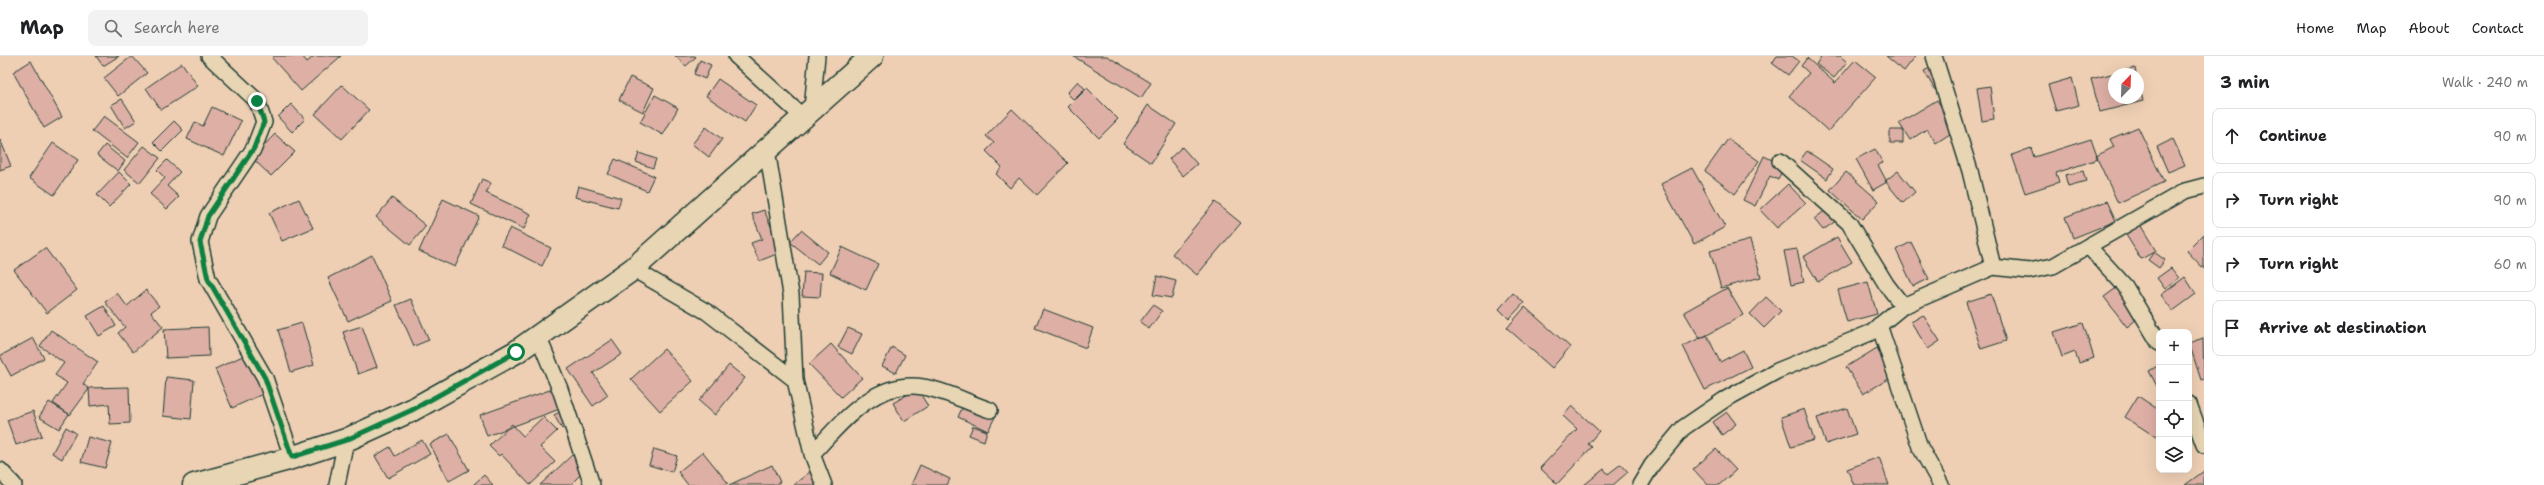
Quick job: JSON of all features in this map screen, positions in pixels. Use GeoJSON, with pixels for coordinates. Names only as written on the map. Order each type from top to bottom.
{"type":"FeatureCollection","features":[{"type":"Feature","properties":{"kind":"main road"},"geometry":{"type":"LineString","coordinates":[[194,485],[346,440],[412,410],[516,352],[632,269],[872,56]]}},
{"type":"Feature","properties":{"kind":"street"},"geometry":{"type":"LineString","coordinates":[[736,56],[808,113],[817,56]]}},
{"type":"Feature","properties":{"kind":"street"},"geometry":{"type":"LineString","coordinates":[[1934,56],[1970,171],[1993,267]]}},
{"type":"Feature","properties":{"kind":"street"},"geometry":{"type":"LineString","coordinates":[[216,58],[257,101],[264,122],[254,148],[208,216],[200,242],[208,279],[265,378],[292,457]]}},
{"type":"Feature","properties":{"kind":"street"},"geometry":{"type":"LineString","coordinates":[[766,150],[790,294],[795,380],[812,454],[824,485]]}},
{"type":"Feature","properties":{"kind":"street"},"geometry":{"type":"LineString","coordinates":[[1780,162],[1849,223],[1886,284],[1903,306]]}},
{"type":"Feature","properties":{"kind":"street"},"geometry":{"type":"LineString","coordinates":[[1640,485],[1652,465],[1683,428],[1724,400],[1777,371],[1870,333],[1903,306],[1993,267],[2029,271],[2053,266],[2186,191],[2204,186]]}},
{"type":"Feature","properties":{"kind":"street"},"geometry":{"type":"LineString","coordinates":[[2088,246],[2125,286],[2156,338]]}},
{"type":"Feature","properties":{"kind":"street"},"geometry":{"type":"LineString","coordinates":[[632,269],[707,312],[795,380]]}},
{"type":"Feature","properties":{"kind":"street"},"geometry":{"type":"LineString","coordinates":[[1879,325],[1920,447],[1941,485]]}},
{"type":"Feature","properties":{"kind":"street"},"geometry":{"type":"LineString","coordinates":[[538,336],[560,389],[592,485]]}},
{"type":"Feature","properties":{"kind":"street"},"geometry":{"type":"LineString","coordinates":[[812,454],[867,399],[900,387],[923,387],[990,410]]}},
{"type":"Feature","properties":{"kind":"street"},"geometry":{"type":"LineString","coordinates":[[2192,412],[2204,445]]}},
{"type":"Feature","properties":{"kind":"street"},"geometry":{"type":"LineString","coordinates":[[337,485],[346,440]]}},
{"type":"Feature","properties":{"kind":"street"},"geometry":{"type":"LineString","coordinates":[[0,470],[14,485]]}},
{"type":"Feature","properties":{"kind":"building"},"geometry":{"type":"Polygon","coordinates":[[[96,56],[119,56],[103,66],[96,56]]]}},
{"type":"Feature","properties":{"kind":"building"},"geometry":{"type":"Polygon","coordinates":[[[132,56],[147,73],[118,96],[104,78],[132,56]]]}},
{"type":"Feature","properties":{"kind":"building"},"geometry":{"type":"Polygon","coordinates":[[[274,56],[302,56],[307,62],[314,56],[341,56],[301,91],[272,58],[274,56]]]}},
{"type":"Feature","properties":{"kind":"building"},"geometry":{"type":"Polygon","coordinates":[[[675,56],[695,56],[696,57],[686,66],[675,56]]]}},
{"type":"Feature","properties":{"kind":"building"},"geometry":{"type":"Polygon","coordinates":[[[1073,56],[1107,56],[1151,83],[1141,98],[1073,56]]]}},
{"type":"Feature","properties":{"kind":"building"},"geometry":{"type":"Polygon","coordinates":[[[1777,56],[1792,56],[1799,61],[1788,75],[1772,63],[1777,56]]]}},
{"type":"Feature","properties":{"kind":"building"},"geometry":{"type":"Polygon","coordinates":[[[1822,56],[1840,56],[1847,62],[1834,78],[1816,64],[1822,56]]]}},
{"type":"Feature","properties":{"kind":"building"},"geometry":{"type":"Polygon","coordinates":[[[1886,56],[1915,56],[1915,57],[1904,71],[1886,56]]]}},
{"type":"Feature","properties":{"kind":"building"},"geometry":{"type":"Polygon","coordinates":[[[1807,58],[1835,83],[1855,60],[1876,77],[1828,131],[1789,96],[1809,73],[1801,66],[1807,58]]]}},
{"type":"Feature","properties":{"kind":"building"},"geometry":{"type":"Polygon","coordinates":[[[700,60],[711,65],[705,79],[694,74],[700,60]]]}},
{"type":"Feature","properties":{"kind":"building"},"geometry":{"type":"Polygon","coordinates":[[[31,61],[62,117],[44,128],[13,72],[31,61]]]}},
{"type":"Feature","properties":{"kind":"building"},"geometry":{"type":"Polygon","coordinates":[[[182,63],[198,86],[161,110],[146,88],[182,63]]]}},
{"type":"Feature","properties":{"kind":"building"},"geometry":{"type":"Polygon","coordinates":[[[1937,64],[1948,84],[1935,90],[1924,71],[1937,64]]]}},
{"type":"Feature","properties":{"kind":"building"},"geometry":{"type":"Polygon","coordinates":[[[2108,75],[2108,104],[2131,104],[2100,112],[2091,79],[2108,75]]]}},
{"type":"Feature","properties":{"kind":"building"},"geometry":{"type":"Polygon","coordinates":[[[630,77],[654,88],[643,112],[619,100],[630,77]]]}},
{"type":"Feature","properties":{"kind":"building"},"geometry":{"type":"Polygon","coordinates":[[[2072,78],[2079,105],[2056,111],[2048,85],[2072,78]]]}},
{"type":"Feature","properties":{"kind":"building"},"geometry":{"type":"Polygon","coordinates":[[[718,79],[756,105],[745,122],[706,96],[718,79]]]}},
{"type":"Feature","properties":{"kind":"building"},"geometry":{"type":"Polygon","coordinates":[[[1078,81],[1085,89],[1074,100],[1067,93],[1078,81]]]}},
{"type":"Feature","properties":{"kind":"building"},"geometry":{"type":"Polygon","coordinates":[[[342,85],[369,110],[342,139],[315,114],[342,85]]]}},
{"type":"Feature","properties":{"kind":"building"},"geometry":{"type":"Polygon","coordinates":[[[1990,86],[1994,119],[1982,121],[1977,88],[1990,86]]]}},
{"type":"Feature","properties":{"kind":"building"},"geometry":{"type":"Polygon","coordinates":[[[1087,88],[1118,119],[1099,138],[1068,107],[1087,88]]]}},
{"type":"Feature","properties":{"kind":"building"},"geometry":{"type":"Polygon","coordinates":[[[655,95],[678,108],[663,135],[640,122],[655,95]]]}},
{"type":"Feature","properties":{"kind":"building"},"geometry":{"type":"Polygon","coordinates":[[[122,99],[136,121],[125,128],[111,105],[122,99]]]}},
{"type":"Feature","properties":{"kind":"building"},"geometry":{"type":"Polygon","coordinates":[[[1937,100],[1956,130],[1936,143],[1927,129],[1910,140],[1899,123],[1937,100]]]}},
{"type":"Feature","properties":{"kind":"building"},"geometry":{"type":"Polygon","coordinates":[[[291,104],[305,119],[292,132],[278,117],[291,104]]]}},
{"type":"Feature","properties":{"kind":"building"},"geometry":{"type":"Polygon","coordinates":[[[1148,105],[1176,124],[1151,163],[1123,144],[1148,105]]]}},
{"type":"Feature","properties":{"kind":"building"},"geometry":{"type":"Polygon","coordinates":[[[212,107],[241,121],[224,156],[187,139],[195,122],[203,126],[212,107]]]}},
{"type":"Feature","properties":{"kind":"building"},"geometry":{"type":"Polygon","coordinates":[[[1012,109],[1068,163],[1037,195],[1019,178],[1010,188],[996,174],[1002,167],[986,151],[994,143],[986,136],[1012,109]]]}},
{"type":"Feature","properties":{"kind":"building"},"geometry":{"type":"Polygon","coordinates":[[[104,116],[139,142],[127,158],[92,131],[104,116]]]}},
{"type":"Feature","properties":{"kind":"building"},"geometry":{"type":"Polygon","coordinates":[[[174,121],[183,130],[162,151],[153,142],[174,121]]]}},
{"type":"Feature","properties":{"kind":"building"},"geometry":{"type":"Polygon","coordinates":[[[706,127],[722,139],[709,157],[692,144],[706,127]]]}},
{"type":"Feature","properties":{"kind":"building"},"geometry":{"type":"Polygon","coordinates":[[[2138,127],[2164,182],[2118,203],[2096,156],[2114,147],[2110,139],[2138,127]]]}},
{"type":"Feature","properties":{"kind":"building"},"geometry":{"type":"Polygon","coordinates":[[[1890,130],[1903,130],[1903,143],[1890,143],[1890,130]]]}},
{"type":"Feature","properties":{"kind":"building"},"geometry":{"type":"Polygon","coordinates":[[[275,134],[295,152],[271,176],[252,158],[275,134]]]}},
{"type":"Feature","properties":{"kind":"building"},"geometry":{"type":"Polygon","coordinates":[[[0,139],[11,166],[0,170],[0,139]]]}},
{"type":"Feature","properties":{"kind":"building"},"geometry":{"type":"Polygon","coordinates":[[[1728,139],[1759,161],[1735,194],[1705,171],[1728,139]]]}},
{"type":"Feature","properties":{"kind":"building"},"geometry":{"type":"Polygon","coordinates":[[[2091,139],[2098,159],[2056,173],[2059,182],[2025,193],[2012,155],[2031,148],[2034,157],[2091,139]]]}},
{"type":"Feature","properties":{"kind":"building"},"geometry":{"type":"Polygon","coordinates":[[[2173,139],[2185,165],[2168,172],[2157,147],[2173,139]]]}},
{"type":"Feature","properties":{"kind":"building"},"geometry":{"type":"Polygon","coordinates":[[[53,143],[78,160],[54,195],[29,178],[53,143]]]}},
{"type":"Feature","properties":{"kind":"building"},"geometry":{"type":"Polygon","coordinates":[[[105,145],[125,161],[118,171],[97,155],[105,145]]]}},
{"type":"Feature","properties":{"kind":"building"},"geometry":{"type":"Polygon","coordinates":[[[144,146],[160,158],[140,183],[124,170],[144,146]]]}},
{"type":"Feature","properties":{"kind":"building"},"geometry":{"type":"Polygon","coordinates":[[[1182,147],[1197,164],[1183,176],[1169,159],[1182,147]]]}},
{"type":"Feature","properties":{"kind":"building"},"geometry":{"type":"Polygon","coordinates":[[[1875,149],[1883,163],[1878,165],[1887,182],[1873,190],[1856,159],[1875,149]]]}},
{"type":"Feature","properties":{"kind":"building"},"geometry":{"type":"Polygon","coordinates":[[[1807,151],[1833,169],[1827,179],[1800,160],[1807,151]]]}},
{"type":"Feature","properties":{"kind":"building"},"geometry":{"type":"Polygon","coordinates":[[[639,153],[656,159],[653,168],[636,162],[639,153]]]}},
{"type":"Feature","properties":{"kind":"building"},"geometry":{"type":"Polygon","coordinates":[[[1764,156],[1784,166],[1778,180],[1770,176],[1755,206],[1743,200],[1764,156]]]}},
{"type":"Feature","properties":{"kind":"building"},"geometry":{"type":"Polygon","coordinates":[[[615,159],[654,176],[647,191],[608,174],[615,159]]]}},
{"type":"Feature","properties":{"kind":"building"},"geometry":{"type":"Polygon","coordinates":[[[167,160],[180,172],[167,186],[179,197],[167,209],[150,194],[165,178],[157,170],[167,160]]]}},
{"type":"Feature","properties":{"kind":"building"},"geometry":{"type":"Polygon","coordinates":[[[1692,168],[1725,227],[1694,244],[1661,184],[1692,168]]]}},
{"type":"Feature","properties":{"kind":"building"},"geometry":{"type":"Polygon","coordinates":[[[1898,171],[1915,192],[1903,203],[1885,181],[1898,171]]]}},
{"type":"Feature","properties":{"kind":"building"},"geometry":{"type":"Polygon","coordinates":[[[2083,171],[2086,181],[2068,186],[2065,175],[2083,171]]]}},
{"type":"Feature","properties":{"kind":"building"},"geometry":{"type":"Polygon","coordinates":[[[119,172],[131,184],[109,207],[97,195],[119,172]]]}},
{"type":"Feature","properties":{"kind":"building"},"geometry":{"type":"Polygon","coordinates":[[[1846,172],[1879,201],[1862,219],[1830,190],[1846,172]]]}},
{"type":"Feature","properties":{"kind":"building"},"geometry":{"type":"Polygon","coordinates":[[[482,179],[491,183],[486,193],[531,214],[524,229],[471,204],[482,179]]]}},
{"type":"Feature","properties":{"kind":"building"},"geometry":{"type":"Polygon","coordinates":[[[1788,184],[1806,203],[1777,228],[1760,210],[1788,184]]]}},
{"type":"Feature","properties":{"kind":"building"},"geometry":{"type":"Polygon","coordinates":[[[578,186],[621,198],[618,208],[575,197],[578,186]]]}},
{"type":"Feature","properties":{"kind":"building"},"geometry":{"type":"Polygon","coordinates":[[[392,198],[426,226],[410,245],[376,217],[392,198]]]}},
{"type":"Feature","properties":{"kind":"building"},"geometry":{"type":"Polygon","coordinates":[[[299,199],[313,228],[282,241],[269,213],[299,199]]]}},
{"type":"Feature","properties":{"kind":"building"},"geometry":{"type":"Polygon","coordinates":[[[443,199],[479,216],[455,267],[419,251],[443,199]]]}},
{"type":"Feature","properties":{"kind":"building"},"geometry":{"type":"Polygon","coordinates":[[[2107,201],[2116,221],[2073,238],[2065,217],[2107,201]]]}},
{"type":"Feature","properties":{"kind":"building"},"geometry":{"type":"Polygon","coordinates":[[[1215,202],[1241,223],[1197,275],[1172,254],[1215,202]]]}},
{"type":"Feature","properties":{"kind":"building"},"geometry":{"type":"Polygon","coordinates":[[[1831,206],[1840,218],[1823,230],[1814,219],[1831,206]]]}},
{"type":"Feature","properties":{"kind":"building"},"geometry":{"type":"Polygon","coordinates":[[[764,210],[782,252],[759,261],[751,243],[762,239],[752,214],[764,210]]]}},
{"type":"Feature","properties":{"kind":"building"},"geometry":{"type":"Polygon","coordinates":[[[2138,221],[2156,251],[2141,259],[2123,230],[2138,221]]]}},
{"type":"Feature","properties":{"kind":"building"},"geometry":{"type":"Polygon","coordinates":[[[510,228],[551,248],[542,266],[501,245],[510,228]]]}},
{"type":"Feature","properties":{"kind":"building"},"geometry":{"type":"Polygon","coordinates":[[[801,230],[828,252],[818,264],[790,242],[801,230]]]}},
{"type":"Feature","properties":{"kind":"building"},"geometry":{"type":"Polygon","coordinates":[[[2204,234],[2204,269],[2187,251],[2204,234]]]}},
{"type":"Feature","properties":{"kind":"building"},"geometry":{"type":"Polygon","coordinates":[[[1837,237],[1852,262],[1818,282],[1803,257],[1837,237]]]}},
{"type":"Feature","properties":{"kind":"building"},"geometry":{"type":"Polygon","coordinates":[[[1750,240],[1761,277],[1721,288],[1710,251],[1750,240]]]}},
{"type":"Feature","properties":{"kind":"building"},"geometry":{"type":"Polygon","coordinates":[[[1911,242],[1929,279],[1913,286],[1896,250],[1911,242]]]}},
{"type":"Feature","properties":{"kind":"building"},"geometry":{"type":"Polygon","coordinates":[[[842,247],[878,264],[866,290],[830,273],[842,247]]]}},
{"type":"Feature","properties":{"kind":"building"},"geometry":{"type":"Polygon","coordinates":[[[45,248],[77,290],[47,313],[14,270],[45,248]]]}},
{"type":"Feature","properties":{"kind":"building"},"geometry":{"type":"Polygon","coordinates":[[[1797,249],[1804,282],[1791,285],[1784,251],[1797,249]]]}},
{"type":"Feature","properties":{"kind":"building"},"geometry":{"type":"Polygon","coordinates":[[[2154,252],[2165,260],[2159,268],[2148,260],[2154,252]]]}},
{"type":"Feature","properties":{"kind":"building"},"geometry":{"type":"Polygon","coordinates":[[[372,255],[392,301],[348,321],[328,278],[372,255]]]}},
{"type":"Feature","properties":{"kind":"building"},"geometry":{"type":"Polygon","coordinates":[[[2171,268],[2179,278],[2165,289],[2157,278],[2171,268]]]}},
{"type":"Feature","properties":{"kind":"building"},"geometry":{"type":"Polygon","coordinates":[[[804,272],[822,273],[820,297],[802,296],[804,272]]]}},
{"type":"Feature","properties":{"kind":"building"},"geometry":{"type":"Polygon","coordinates":[[[1157,276],[1176,281],[1172,298],[1153,295],[1157,276]]]}},
{"type":"Feature","properties":{"kind":"building"},"geometry":{"type":"Polygon","coordinates":[[[2185,277],[2196,294],[2173,311],[2161,295],[2185,277]]]}},
{"type":"Feature","properties":{"kind":"building"},"geometry":{"type":"Polygon","coordinates":[[[1868,282],[1877,314],[1847,322],[1838,290],[1868,282]]]}},
{"type":"Feature","properties":{"kind":"building"},"geometry":{"type":"Polygon","coordinates":[[[2123,283],[2146,312],[2127,327],[2104,297],[2123,283]]]}},
{"type":"Feature","properties":{"kind":"building"},"geometry":{"type":"Polygon","coordinates":[[[1727,288],[1743,315],[1700,339],[1684,312],[1727,288]]]}},
{"type":"Feature","properties":{"kind":"building"},"geometry":{"type":"Polygon","coordinates":[[[146,290],[159,306],[151,312],[163,327],[133,352],[118,333],[125,327],[105,302],[117,293],[127,306],[146,290]]]}},
{"type":"Feature","properties":{"kind":"building"},"geometry":{"type":"Polygon","coordinates":[[[1513,293],[1524,303],[1509,319],[1499,309],[1513,293]]]}},
{"type":"Feature","properties":{"kind":"building"},"geometry":{"type":"Polygon","coordinates":[[[1991,294],[2006,341],[1981,349],[1966,302],[1991,294]]]}},
{"type":"Feature","properties":{"kind":"building"},"geometry":{"type":"Polygon","coordinates":[[[1766,297],[1781,311],[1764,328],[1750,314],[1766,297]]]}},
{"type":"Feature","properties":{"kind":"building"},"geometry":{"type":"Polygon","coordinates":[[[411,299],[429,340],[414,346],[396,305],[411,299]]]}},
{"type":"Feature","properties":{"kind":"building"},"geometry":{"type":"Polygon","coordinates":[[[1153,305],[1162,311],[1149,329],[1140,322],[1153,305]]]}},
{"type":"Feature","properties":{"kind":"building"},"geometry":{"type":"Polygon","coordinates":[[[104,306],[116,326],[99,336],[87,316],[104,306]]]}},
{"type":"Feature","properties":{"kind":"building"},"geometry":{"type":"Polygon","coordinates":[[[1525,307],[1570,347],[1552,368],[1507,328],[1525,307]]]}},
{"type":"Feature","properties":{"kind":"building"},"geometry":{"type":"Polygon","coordinates":[[[1043,309],[1093,328],[1086,348],[1035,328],[1043,309]]]}},
{"type":"Feature","properties":{"kind":"building"},"geometry":{"type":"Polygon","coordinates":[[[1923,315],[1940,341],[1928,349],[1911,322],[1923,315]]]}},
{"type":"Feature","properties":{"kind":"building"},"geometry":{"type":"Polygon","coordinates":[[[302,323],[314,365],[291,372],[278,330],[302,323]]]}},
{"type":"Feature","properties":{"kind":"building"},"geometry":{"type":"Polygon","coordinates":[[[2083,323],[2094,358],[2079,363],[2075,352],[2062,357],[2054,332],[2083,323]]]}},
{"type":"Feature","properties":{"kind":"building"},"geometry":{"type":"Polygon","coordinates":[[[362,326],[377,367],[358,374],[343,332],[362,326]]]}},
{"type":"Feature","properties":{"kind":"building"},"geometry":{"type":"Polygon","coordinates":[[[208,327],[209,356],[166,358],[164,329],[208,327]]]}},
{"type":"Feature","properties":{"kind":"building"},"geometry":{"type":"Polygon","coordinates":[[[848,328],[862,334],[852,354],[838,347],[848,328]]]}},
{"type":"Feature","properties":{"kind":"building"},"geometry":{"type":"Polygon","coordinates":[[[51,330],[98,362],[83,384],[89,389],[70,415],[53,403],[67,383],[55,375],[64,363],[40,346],[51,330]]]}},
{"type":"Feature","properties":{"kind":"building"},"geometry":{"type":"Polygon","coordinates":[[[1707,335],[1720,362],[1743,350],[1751,367],[1705,390],[1683,346],[1707,335]]]}},
{"type":"Feature","properties":{"kind":"building"},"geometry":{"type":"Polygon","coordinates":[[[33,338],[44,358],[11,376],[0,356],[33,338]]]}},
{"type":"Feature","properties":{"kind":"building"},"geometry":{"type":"Polygon","coordinates":[[[2203,338],[2204,379],[2201,380],[2192,352],[2192,342],[2203,338]]]}},
{"type":"Feature","properties":{"kind":"building"},"geometry":{"type":"Polygon","coordinates":[[[612,340],[622,354],[593,373],[608,395],[593,406],[568,369],[612,340]]]}},
{"type":"Feature","properties":{"kind":"building"},"geometry":{"type":"Polygon","coordinates":[[[831,344],[862,378],[841,397],[809,364],[831,344]]]}},
{"type":"Feature","properties":{"kind":"building"},"geometry":{"type":"Polygon","coordinates":[[[892,347],[905,355],[896,373],[882,366],[892,347]]]}},
{"type":"Feature","properties":{"kind":"building"},"geometry":{"type":"Polygon","coordinates":[[[1877,348],[1894,376],[1863,394],[1846,367],[1877,348]]]}},
{"type":"Feature","properties":{"kind":"building"},"geometry":{"type":"Polygon","coordinates":[[[664,349],[693,381],[660,411],[631,379],[664,349]]]}},
{"type":"Feature","properties":{"kind":"building"},"geometry":{"type":"Polygon","coordinates":[[[249,353],[267,392],[232,408],[215,369],[249,353]]]}},
{"type":"Feature","properties":{"kind":"building"},"geometry":{"type":"Polygon","coordinates":[[[729,365],[745,378],[715,415],[699,401],[729,365]]]}},
{"type":"Feature","properties":{"kind":"building"},"geometry":{"type":"Polygon","coordinates":[[[2156,367],[2156,384],[2149,371],[2156,367]]]}},
{"type":"Feature","properties":{"kind":"building"},"geometry":{"type":"Polygon","coordinates":[[[166,377],[194,380],[191,419],[163,416],[166,377]]]}},
{"type":"Feature","properties":{"kind":"building"},"geometry":{"type":"Polygon","coordinates":[[[129,387],[130,423],[110,424],[109,404],[90,406],[89,388],[129,387]]]}},
{"type":"Feature","properties":{"kind":"building"},"geometry":{"type":"Polygon","coordinates":[[[558,387],[565,407],[487,436],[480,415],[558,387]]]}},
{"type":"Feature","properties":{"kind":"building"},"geometry":{"type":"Polygon","coordinates":[[[917,389],[928,406],[904,421],[893,403],[917,389]]]}},
{"type":"Feature","properties":{"kind":"building"},"geometry":{"type":"Polygon","coordinates":[[[2138,396],[2156,408],[2156,437],[2125,417],[2138,396]]]}},
{"type":"Feature","properties":{"kind":"building"},"geometry":{"type":"Polygon","coordinates":[[[966,399],[997,413],[988,431],[958,417],[966,399]]]}},
{"type":"Feature","properties":{"kind":"building"},"geometry":{"type":"Polygon","coordinates":[[[49,402],[69,414],[59,429],[39,417],[49,402]]]}},
{"type":"Feature","properties":{"kind":"building"},"geometry":{"type":"Polygon","coordinates":[[[1572,406],[1599,431],[1588,444],[1592,447],[1557,484],[1540,468],[1577,429],[1563,416],[1572,406]]]}},
{"type":"Feature","properties":{"kind":"building"},"geometry":{"type":"Polygon","coordinates":[[[1847,408],[1856,434],[1826,444],[1817,418],[1847,408]]]}},
{"type":"Feature","properties":{"kind":"building"},"geometry":{"type":"Polygon","coordinates":[[[1804,409],[1814,440],[1791,447],[1781,417],[1804,409]]]}},
{"type":"Feature","properties":{"kind":"building"},"geometry":{"type":"Polygon","coordinates":[[[564,410],[572,424],[562,429],[554,415],[564,410]]]}},
{"type":"Feature","properties":{"kind":"building"},"geometry":{"type":"Polygon","coordinates":[[[33,411],[42,436],[16,445],[7,420],[33,411]]]}},
{"type":"Feature","properties":{"kind":"building"},"geometry":{"type":"Polygon","coordinates":[[[1727,412],[1736,424],[1722,435],[1713,422],[1727,412]]]}},
{"type":"Feature","properties":{"kind":"building"},"geometry":{"type":"Polygon","coordinates":[[[543,417],[557,431],[540,447],[555,462],[530,485],[501,454],[499,456],[489,446],[512,424],[523,436],[543,417]]]}},
{"type":"Feature","properties":{"kind":"building"},"geometry":{"type":"Polygon","coordinates":[[[973,426],[987,431],[984,441],[969,435],[973,426]]]}},
{"type":"Feature","properties":{"kind":"building"},"geometry":{"type":"Polygon","coordinates":[[[66,427],[76,433],[62,459],[52,453],[66,427]]]}},
{"type":"Feature","properties":{"kind":"building"},"geometry":{"type":"Polygon","coordinates":[[[449,434],[469,470],[449,481],[430,444],[449,434]]]}},
{"type":"Feature","properties":{"kind":"building"},"geometry":{"type":"Polygon","coordinates":[[[88,437],[112,443],[105,468],[81,462],[88,437]]]}},
{"type":"Feature","properties":{"kind":"building"},"geometry":{"type":"Polygon","coordinates":[[[422,440],[430,454],[388,478],[375,456],[390,447],[395,456],[422,440]]]}},
{"type":"Feature","properties":{"kind":"building"},"geometry":{"type":"Polygon","coordinates":[[[654,449],[677,456],[672,472],[649,465],[654,449]]]}},
{"type":"Feature","properties":{"kind":"building"},"geometry":{"type":"Polygon","coordinates":[[[1716,449],[1736,470],[1719,485],[1708,485],[1693,469],[1716,449]]]}},
{"type":"Feature","properties":{"kind":"building"},"geometry":{"type":"Polygon","coordinates":[[[703,452],[728,483],[725,485],[688,485],[678,472],[703,452]]]}},
{"type":"Feature","properties":{"kind":"building"},"geometry":{"type":"Polygon","coordinates":[[[572,455],[586,469],[572,483],[574,485],[540,485],[572,455]]]}},
{"type":"Feature","properties":{"kind":"building"},"geometry":{"type":"Polygon","coordinates":[[[1879,457],[1889,485],[1854,485],[1847,469],[1879,457]]]}},
{"type":"Feature","properties":{"kind":"building"},"geometry":{"type":"Polygon","coordinates":[[[1621,464],[1628,472],[1613,485],[1584,485],[1604,469],[1608,474],[1621,464]]]}},
{"type":"Feature","properties":{"kind":"building"},"geometry":{"type":"Polygon","coordinates":[[[772,465],[780,482],[774,485],[729,485],[772,465]]]}},
{"type":"Feature","properties":{"kind":"building"},"geometry":{"type":"Polygon","coordinates":[[[920,465],[950,479],[947,485],[911,485],[920,465]]]}},
{"type":"Feature","properties":{"kind":"building"},"geometry":{"type":"Polygon","coordinates":[[[2204,471],[2204,485],[2185,485],[2204,471]]]}},
{"type":"Feature","properties":{"kind":"building"},"geometry":{"type":"Polygon","coordinates":[[[810,472],[819,485],[793,485],[810,472]]]}},
{"type":"Feature","properties":{"kind":"building"},"geometry":{"type":"Polygon","coordinates":[[[484,475],[493,485],[473,485],[484,475]]]}},
{"type":"Feature","properties":{"kind":"route"},"geometry":{"type":"LineString","coordinates":[[257,101],[264,122],[254,148],[208,216],[200,242],[208,279],[265,378],[292,457],[346,440],[412,410],[516,352]]}}]}
